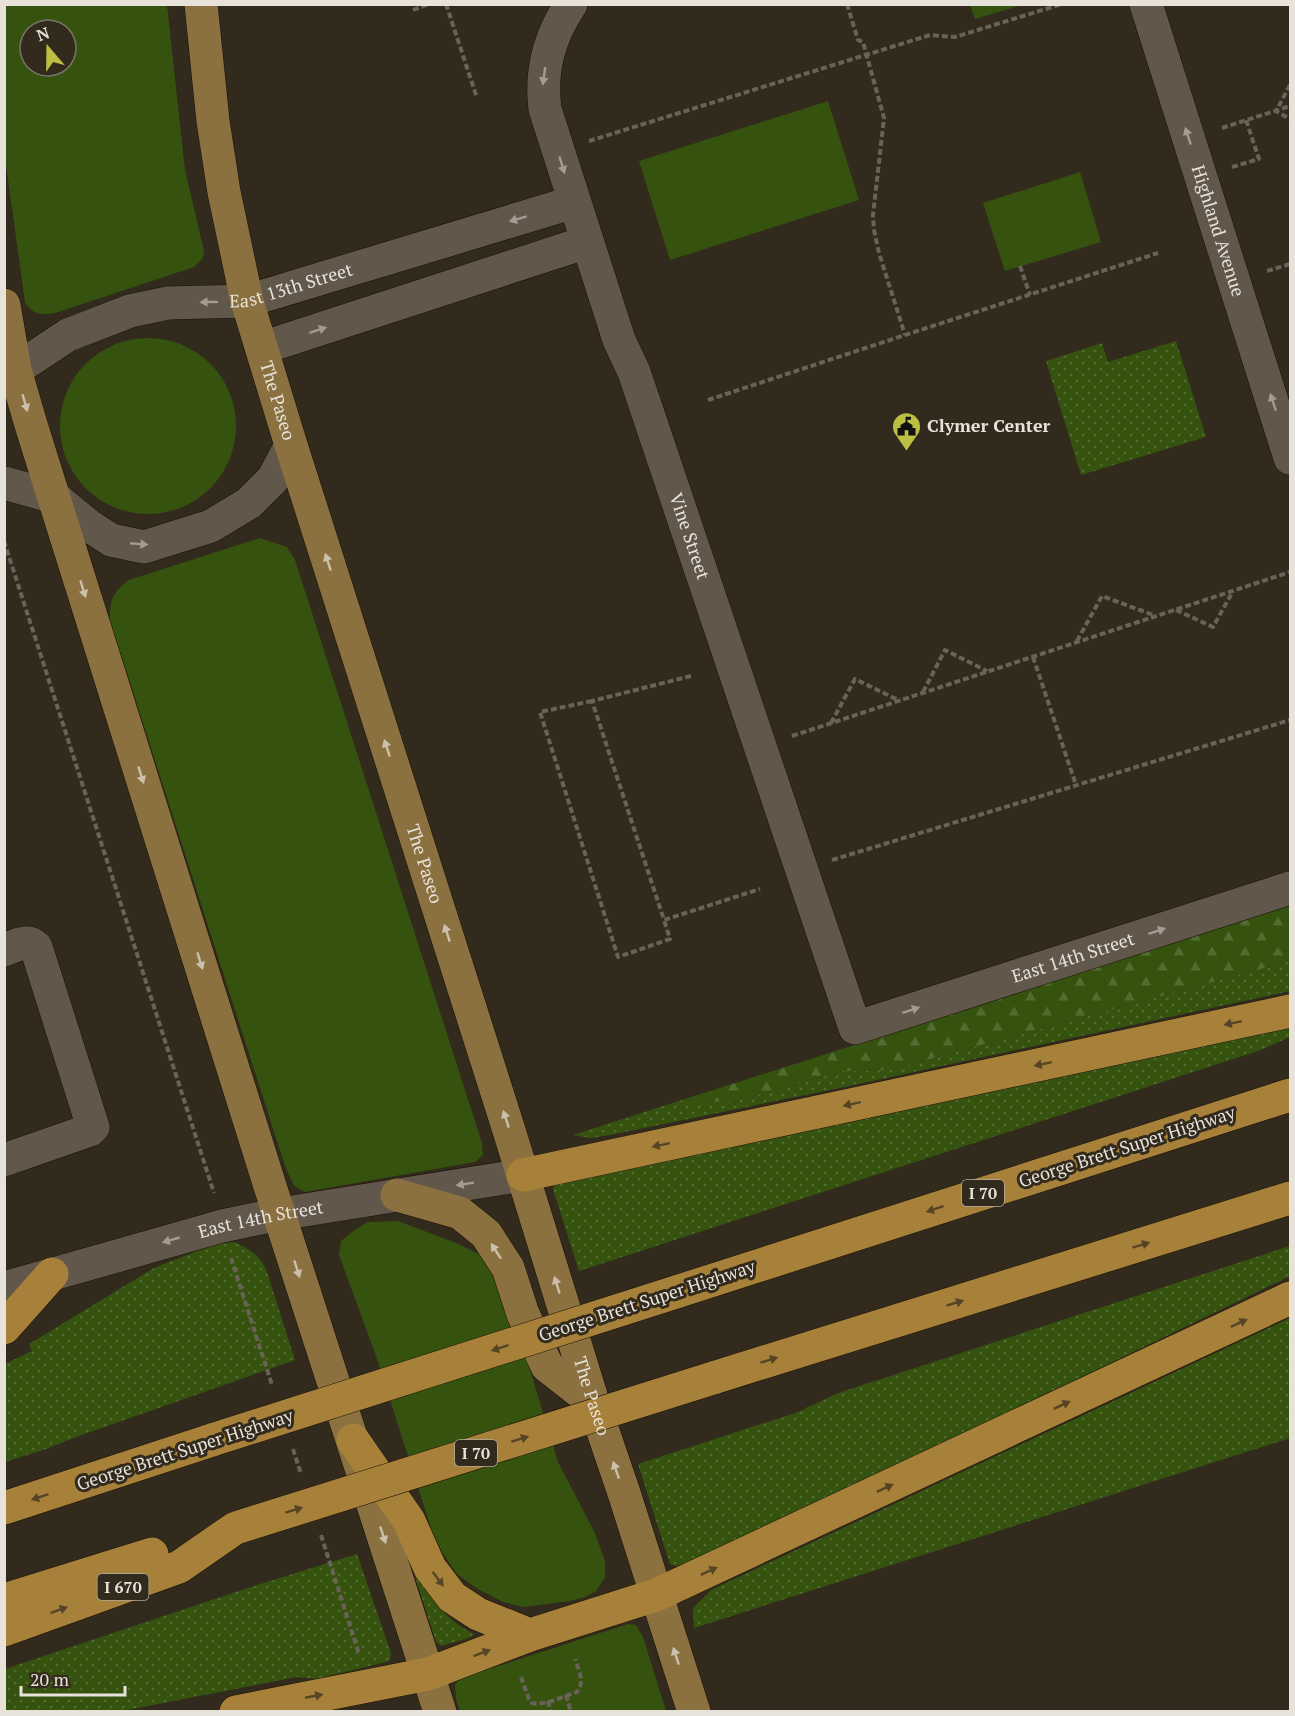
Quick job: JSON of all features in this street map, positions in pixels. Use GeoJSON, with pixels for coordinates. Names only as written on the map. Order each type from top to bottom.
{"type":"FeatureCollection","features":[{"type":"Feature","properties":{"kind":"highway"},"geometry":{"type":"LineString","coordinates":[[523,1175],[1290,1011]]}},
{"type":"Feature","properties":{"kind":"highway","name":"George Brett Super Highway"},"geometry":{"type":"LineString","coordinates":[[4,1508],[1290,1095]]}},
{"type":"Feature","properties":{"kind":"highway","name":"I 70"},"geometry":{"type":"LineString","coordinates":[[4,1600],[1290,1198]]}},
{"type":"Feature","properties":{"kind":"highway"},"geometry":{"type":"LineString","coordinates":[[4,1329],[52,1275]]}},
{"type":"Feature","properties":{"kind":"highway"},"geometry":{"type":"LineString","coordinates":[[236,1712],[428,1674],[530,1635],[656,1595],[1290,1298]]}},
{"type":"Feature","properties":{"kind":"highway"},"geometry":{"type":"LineString","coordinates":[[353,1440],[409,1521],[430,1568],[452,1597],[478,1614],[530,1635]]}},
{"type":"Feature","properties":{"kind":"highway","name":"I 670"},"geometry":{"type":"LineString","coordinates":[[4,1630],[179,1567],[237,1528]]}},
{"type":"Feature","properties":{"kind":"main road","name":"The Paseo"},"geometry":{"type":"LineString","coordinates":[[201,4],[213,120],[247,301],[593,1402],[694,1712]]}},
{"type":"Feature","properties":{"kind":"main road"},"geometry":{"type":"LineString","coordinates":[[4,305],[15,370],[32,428],[440,1712]]}},
{"type":"Feature","properties":{"kind":"main road"},"geometry":{"type":"LineString","coordinates":[[397,1194],[460,1213],[486,1234],[508,1268],[523,1314],[547,1366],[593,1402]]}},
{"type":"Feature","properties":{"kind":"street","name":"Vine Street"},"geometry":{"type":"LineString","coordinates":[[571,4],[559,22],[544,69],[542,89],[545,110],[619,340],[637,383],[855,1028]]}},
{"type":"Feature","properties":{"kind":"street","name":"Highland Avenue"},"geometry":{"type":"LineString","coordinates":[[1146,4],[1290,458]]}},
{"type":"Feature","properties":{"kind":"street","name":"East 13th Street"},"geometry":{"type":"LineString","coordinates":[[15,370],[68,335],[130,311],[168,303],[247,301],[574,202]]}},
{"type":"Feature","properties":{"kind":"street"},"geometry":{"type":"LineString","coordinates":[[262,348],[587,242]]}},
{"type":"Feature","properties":{"kind":"street"},"geometry":{"type":"LineString","coordinates":[[4,483],[54,497],[88,525],[111,540],[144,547],[211,526],[249,502],[273,479],[291,445]]}},
{"type":"Feature","properties":{"kind":"street","name":"East 14th Street"},"geometry":{"type":"LineString","coordinates":[[855,1028],[1290,888]]}},
{"type":"Feature","properties":{"kind":"street"},"geometry":{"type":"LineString","coordinates":[[4,950],[27,942],[36,947],[93,1127],[4,1160]]}},
{"type":"Feature","properties":{"kind":"street","name":"East 14th Street"},"geometry":{"type":"LineString","coordinates":[[4,1288],[222,1226],[397,1194],[523,1175]]}},
{"type":"Feature","properties":{"kind":"path"},"geometry":{"type":"LineString","coordinates":[[413,10],[429,4]]}},
{"type":"Feature","properties":{"kind":"path"},"geometry":{"type":"LineString","coordinates":[[446,4],[477,98]]}},
{"type":"Feature","properties":{"kind":"path"},"geometry":{"type":"LineString","coordinates":[[847,4],[858,40],[864,42],[868,54],[884,117],[873,214],[874,230],[905,335]]}},
{"type":"Feature","properties":{"kind":"path"},"geometry":{"type":"LineString","coordinates":[[586,141],[930,34],[955,37],[1062,4]]}},
{"type":"Feature","properties":{"kind":"path"},"geometry":{"type":"LineString","coordinates":[[1276,111],[1290,85]]}},
{"type":"Feature","properties":{"kind":"path"},"geometry":{"type":"LineString","coordinates":[[1215,130],[1290,106]]}},
{"type":"Feature","properties":{"kind":"path"},"geometry":{"type":"LineString","coordinates":[[1276,111],[1290,119]]}},
{"type":"Feature","properties":{"kind":"path"},"geometry":{"type":"LineString","coordinates":[[1228,168],[1259,159],[1246,120]]}},
{"type":"Feature","properties":{"kind":"path"},"geometry":{"type":"LineString","coordinates":[[708,400],[1158,254]]}},
{"type":"Feature","properties":{"kind":"path"},"geometry":{"type":"LineString","coordinates":[[1263,272],[1290,264]]}},
{"type":"Feature","properties":{"kind":"path"},"geometry":{"type":"LineString","coordinates":[[1020,266],[1030,295]]}},
{"type":"Feature","properties":{"kind":"path"},"geometry":{"type":"LineString","coordinates":[[4,541],[210,1180],[222,1226],[275,1393]]}},
{"type":"Feature","properties":{"kind":"path"},"geometry":{"type":"LineString","coordinates":[[789,737],[1290,572]]}},
{"type":"Feature","properties":{"kind":"path"},"geometry":{"type":"LineString","coordinates":[[1176,610],[1213,627],[1233,591]]}},
{"type":"Feature","properties":{"kind":"path"},"geometry":{"type":"LineString","coordinates":[[1077,642],[1102,596],[1156,616]]}},
{"type":"Feature","properties":{"kind":"path"},"geometry":{"type":"LineString","coordinates":[[923,693],[945,650],[988,671]]}},
{"type":"Feature","properties":{"kind":"path"},"geometry":{"type":"LineString","coordinates":[[1033,657],[1076,785]]}},
{"type":"Feature","properties":{"kind":"path"},"geometry":{"type":"LineString","coordinates":[[592,700],[670,939],[618,957],[540,712],[691,676]]}},
{"type":"Feature","properties":{"kind":"path"},"geometry":{"type":"LineString","coordinates":[[831,723],[855,679],[900,700]]}},
{"type":"Feature","properties":{"kind":"path"},"geometry":{"type":"LineString","coordinates":[[830,861],[1290,720]]}},
{"type":"Feature","properties":{"kind":"path"},"geometry":{"type":"LineString","coordinates":[[664,920],[759,889]]}},
{"type":"Feature","properties":{"kind":"path"},"geometry":{"type":"LineString","coordinates":[[293,1449],[304,1483]]}},
{"type":"Feature","properties":{"kind":"path"},"geometry":{"type":"LineString","coordinates":[[319,1529],[368,1686]]}},
{"type":"Feature","properties":{"kind":"path"},"geometry":{"type":"LineString","coordinates":[[521,1677],[532,1703],[538,1704],[577,1692],[582,1685],[575,1659]]}},
{"type":"Feature","properties":{"kind":"path"},"geometry":{"type":"LineString","coordinates":[[566,1695],[571,1712]]}},
{"type":"Feature","properties":{"kind":"path"},"geometry":{"type":"LineString","coordinates":[[548,1701],[551,1712]]}},
{"type":"Feature","properties":{"kind":"green space"},"geometry":{"type":"Polygon","coordinates":[[[970,4],[1022,5],[975,19],[970,4]]]}},
{"type":"Feature","properties":{"kind":"green space"},"geometry":{"type":"Polygon","coordinates":[[[4,5],[167,5],[185,170],[204,251],[203,258],[194,267],[55,313],[34,312],[25,302],[5,158],[4,5]]]}},
{"type":"Feature","properties":{"kind":"green space"},"geometry":{"type":"Polygon","coordinates":[[[828,101],[859,200],[670,260],[639,161],[828,101]]]}},
{"type":"Feature","properties":{"kind":"green space"},"geometry":{"type":"Polygon","coordinates":[[[1080,172],[1101,242],[1005,271],[983,203],[1080,172]]]}},
{"type":"Feature","properties":{"kind":"green space"},"geometry":{"type":"Polygon","coordinates":[[[148,338],[182,345],[197,353],[210,364],[221,377],[229,392],[236,426],[229,460],[221,475],[210,488],[197,499],[182,507],[148,514],[114,507],[99,499],[86,488],[75,475],[67,460],[60,426],[67,392],[75,377],[86,364],[99,353],[114,345],[148,338]]]}},
{"type":"Feature","properties":{"kind":"green space"},"geometry":{"type":"Polygon","coordinates":[[[1176,341],[1206,437],[1081,475],[1046,361],[1102,343],[1108,362],[1176,341]]]}},
{"type":"Feature","properties":{"kind":"green space"},"geometry":{"type":"Polygon","coordinates":[[[260,538],[287,547],[295,560],[482,1143],[483,1155],[475,1162],[305,1192],[294,1186],[285,1166],[110,620],[113,597],[129,580],[260,538]]]}},
{"type":"Feature","properties":{"kind":"green space"},"geometry":{"type":"Polygon","coordinates":[[[1290,906],[1290,961],[890,1070],[843,1071],[737,1101],[694,1102],[685,1099],[1290,906]]]}},
{"type":"Feature","properties":{"kind":"green space"},"geometry":{"type":"Polygon","coordinates":[[[1290,961],[1290,991],[610,1135],[590,1138],[573,1135],[685,1099],[694,1102],[737,1101],[843,1071],[890,1070],[1290,961]]]}},
{"type":"Feature","properties":{"kind":"green space"},"geometry":{"type":"Polygon","coordinates":[[[1290,1029],[1290,1037],[1261,1050],[579,1271],[553,1189],[556,1182],[1255,1033],[1290,1029]]]}},
{"type":"Feature","properties":{"kind":"green space"},"geometry":{"type":"Polygon","coordinates":[[[398,1221],[483,1256],[510,1304],[558,1462],[595,1533],[605,1561],[605,1578],[596,1591],[585,1597],[523,1607],[503,1602],[476,1588],[457,1574],[442,1552],[432,1531],[375,1353],[339,1255],[341,1241],[368,1222],[398,1221]]]}},
{"type":"Feature","properties":{"kind":"green space"},"geometry":{"type":"Polygon","coordinates":[[[234,1242],[253,1252],[266,1269],[295,1360],[5,1462],[5,1364],[32,1351],[29,1344],[154,1268],[215,1244],[234,1242]]]}},
{"type":"Feature","properties":{"kind":"green space"},"geometry":{"type":"Polygon","coordinates":[[[1290,1246],[1290,1276],[905,1463],[687,1564],[676,1566],[670,1564],[638,1464],[798,1412],[838,1393],[1290,1246]]]}},
{"type":"Feature","properties":{"kind":"green space"},"geometry":{"type":"Polygon","coordinates":[[[1290,1318],[1290,1438],[694,1628],[693,1608],[711,1590],[1290,1318]]]}},
{"type":"Feature","properties":{"kind":"green space"},"geometry":{"type":"Polygon","coordinates":[[[403,1539],[430,1594],[448,1616],[474,1634],[469,1638],[441,1646],[436,1642],[403,1539]]]}},
{"type":"Feature","properties":{"kind":"green space"},"geometry":{"type":"Polygon","coordinates":[[[357,1554],[391,1653],[390,1661],[316,1679],[297,1677],[122,1711],[5,1711],[5,1669],[357,1554]]]}},
{"type":"Feature","properties":{"kind":"green space"},"geometry":{"type":"Polygon","coordinates":[[[628,1624],[636,1625],[643,1637],[666,1711],[460,1711],[455,1684],[461,1678],[628,1624]]]}},
{"type":"Feature","properties":{"kind":"place","name":"Clymer Center"},"geometry":{"type":"Point","coordinates":[906,452]}}]}
